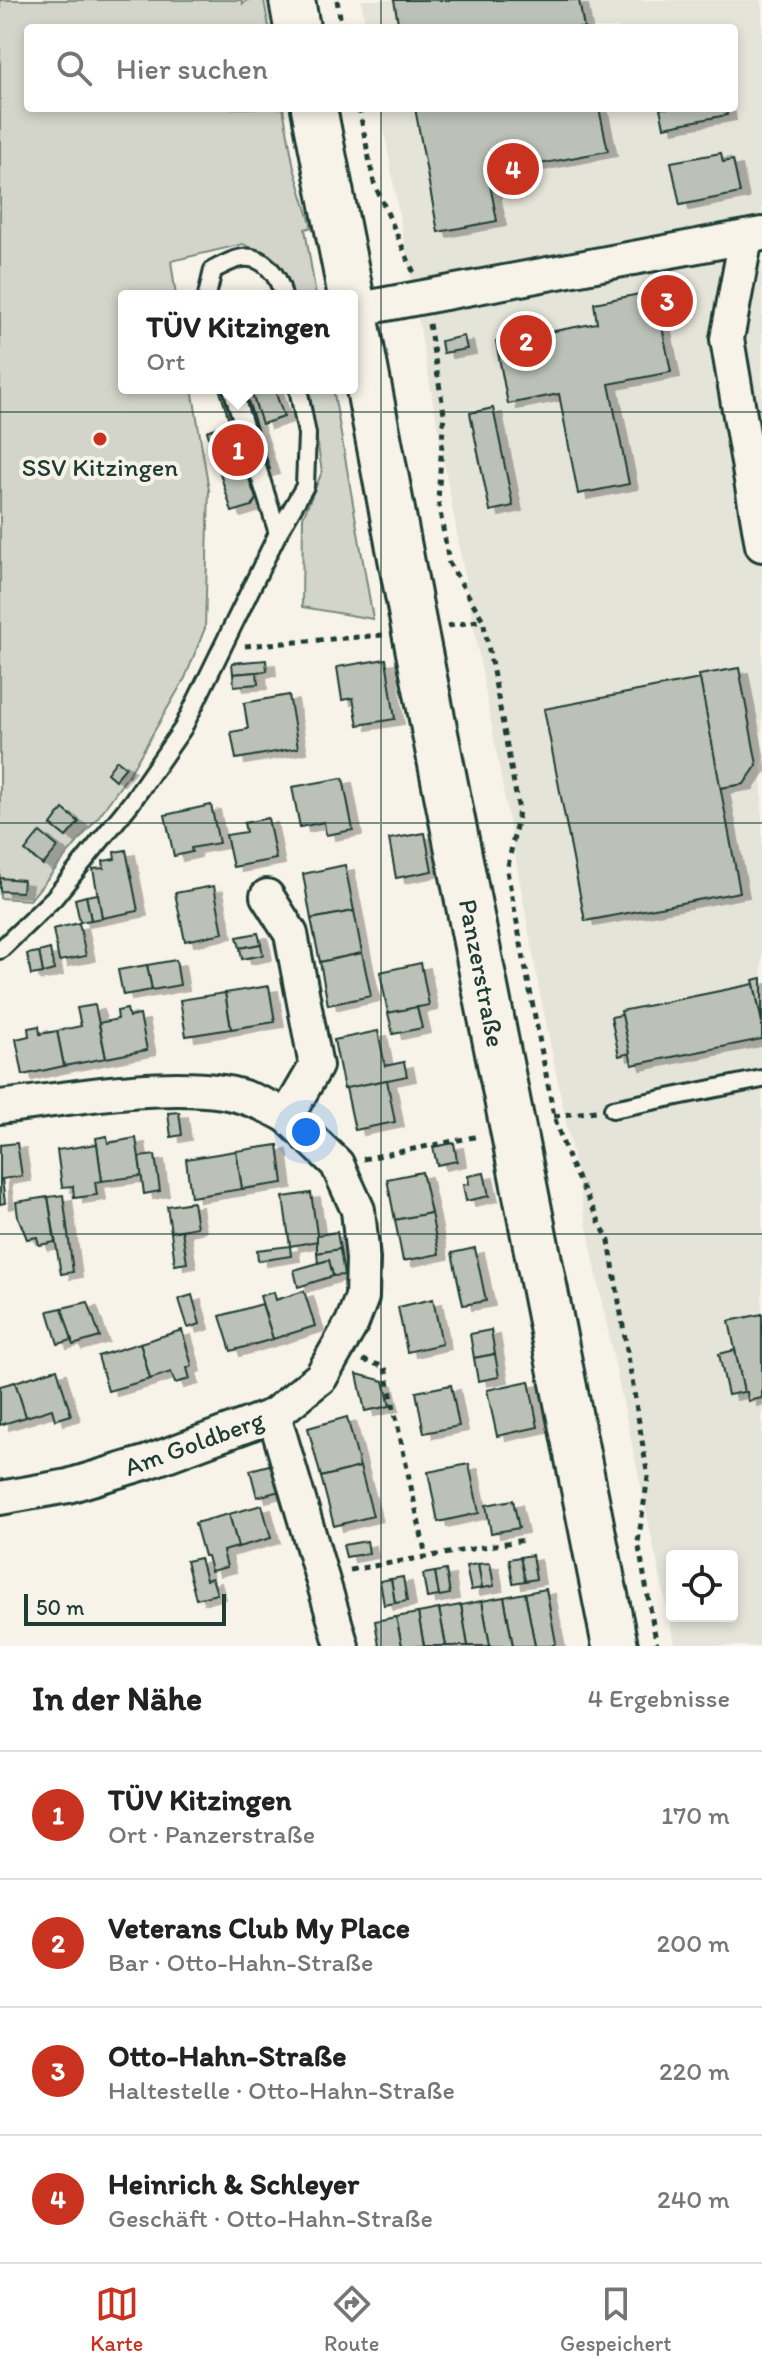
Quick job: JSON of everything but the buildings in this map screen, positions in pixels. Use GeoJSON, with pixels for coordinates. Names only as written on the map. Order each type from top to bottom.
{"type":"FeatureCollection","features":[{"type":"Feature","properties":{"kind":"main road"},"geometry":{"type":"LineString","coordinates":[[292,0],[296,24]]}},
{"type":"Feature","properties":{"kind":"main road","name":"Panzerstraße"},"geometry":{"type":"LineString","coordinates":[[315,112],[351,290]]}},
{"type":"Feature","properties":{"kind":"main road","name":"Panzerstraße"},"geometry":{"type":"LineString","coordinates":[[358,329],[615,1646]]}},
{"type":"Feature","properties":{"kind":"street"},"geometry":{"type":"LineString","coordinates":[[358,302],[425,298],[754,236],[727,339],[762,545]]}},
{"type":"Feature","properties":{"kind":"street"},"geometry":{"type":"LineString","coordinates":[[267,896],[291,934],[316,1066],[287,1116]]}},
{"type":"Feature","properties":{"kind":"street","name":"Am Goldberg"},"geometry":{"type":"LineString","coordinates":[[0,1107],[172,1088],[225,1092],[263,1103],[287,1116],[337,1164],[358,1210],[363,1259],[362,1297],[352,1323],[321,1377],[274,1415],[135,1466],[68,1486],[0,1498]]}},
{"type":"Feature","properties":{"kind":"street"},"geometry":{"type":"LineString","coordinates":[[274,1415],[342,1646]]}},
{"type":"Feature","properties":{"kind":"lane"},"geometry":{"type":"LineString","coordinates":[[208,290],[213,270],[241,258],[262,262],[274,272],[281,290]]}},
{"type":"Feature","properties":{"kind":"lane"},"geometry":{"type":"LineString","coordinates":[[234,394],[278,533]]}},
{"type":"Feature","properties":{"kind":"lane"},"geometry":{"type":"LineString","coordinates":[[0,950],[54,898],[131,803],[183,728],[220,648],[305,486],[307,434],[299,394]]}},
{"type":"Feature","properties":{"kind":"lane"},"geometry":{"type":"LineString","coordinates":[[613,1109],[762,1079]]}},
{"type":"Feature","properties":{"kind":"path"},"geometry":{"type":"LineString","coordinates":[[337,0],[341,24]]}},
{"type":"Feature","properties":{"kind":"path"},"geometry":{"type":"LineString","coordinates":[[360,112],[374,183],[425,298],[444,413],[438,500],[449,563],[483,620],[519,811],[507,871],[554,1116],[569,1161],[609,1241],[648,1477],[638,1542],[657,1646]]}},
{"type":"Feature","properties":{"kind":"path"},"geometry":{"type":"LineString","coordinates":[[220,648],[415,632],[483,620]]}},
{"type":"Feature","properties":{"kind":"path"},"geometry":{"type":"LineString","coordinates":[[337,1164],[512,1129],[554,1116],[613,1109]]}},
{"type":"Feature","properties":{"kind":"path"},"geometry":{"type":"LineString","coordinates":[[336,1351],[385,1367],[426,1556]]}},
{"type":"Feature","properties":{"kind":"path"},"geometry":{"type":"LineString","coordinates":[[321,1575],[524,1540]]}},
{"type":"Feature","properties":{"kind":"shaded area","name":"SSV Kitzingen"},"geometry":{"type":"Polygon","coordinates":[[[0,0],[241,0],[243,4],[247,0],[264,0],[268,24],[24,24],[24,112],[284,112],[294,168],[312,227],[305,229],[315,290],[286,290],[277,261],[243,244],[171,261],[175,290],[118,290],[118,394],[193,394],[209,490],[205,628],[185,678],[130,773],[96,820],[30,900],[0,898],[0,0]]]}},
{"type":"Feature","properties":{"kind":"shaded area"},"geometry":{"type":"Polygon","coordinates":[[[361,0],[762,0],[762,1646],[675,1646],[670,1622],[738,1622],[738,1550],[666,1550],[666,1604],[539,988],[381,112],[738,112],[738,24],[365,24],[361,0]]]}},
{"type":"Feature","properties":{"kind":"shaded area"},"geometry":{"type":"Polygon","coordinates":[[[310,394],[334,394],[373,619],[302,607],[303,517],[322,472],[310,394]]]}},
{"type":"Feature","properties":{"kind":"place","name":"Heinrich & Schleyer"},"geometry":{"type":"Point","coordinates":[513,169]}},
{"type":"Feature","properties":{"kind":"place","name":"Otto-Hahn-Straße"},"geometry":{"type":"Point","coordinates":[667,301]}},
{"type":"Feature","properties":{"kind":"place","name":"Veterans Club My Place"},"geometry":{"type":"Point","coordinates":[526,341]}},
{"type":"Feature","properties":{"kind":"place","name":"SSV Kitzingen"},"geometry":{"type":"Point","coordinates":[100,439]}},
{"type":"Feature","properties":{"kind":"place","name":"TÜV Kitzingen"},"geometry":{"type":"Point","coordinates":[238,450]}}]}
